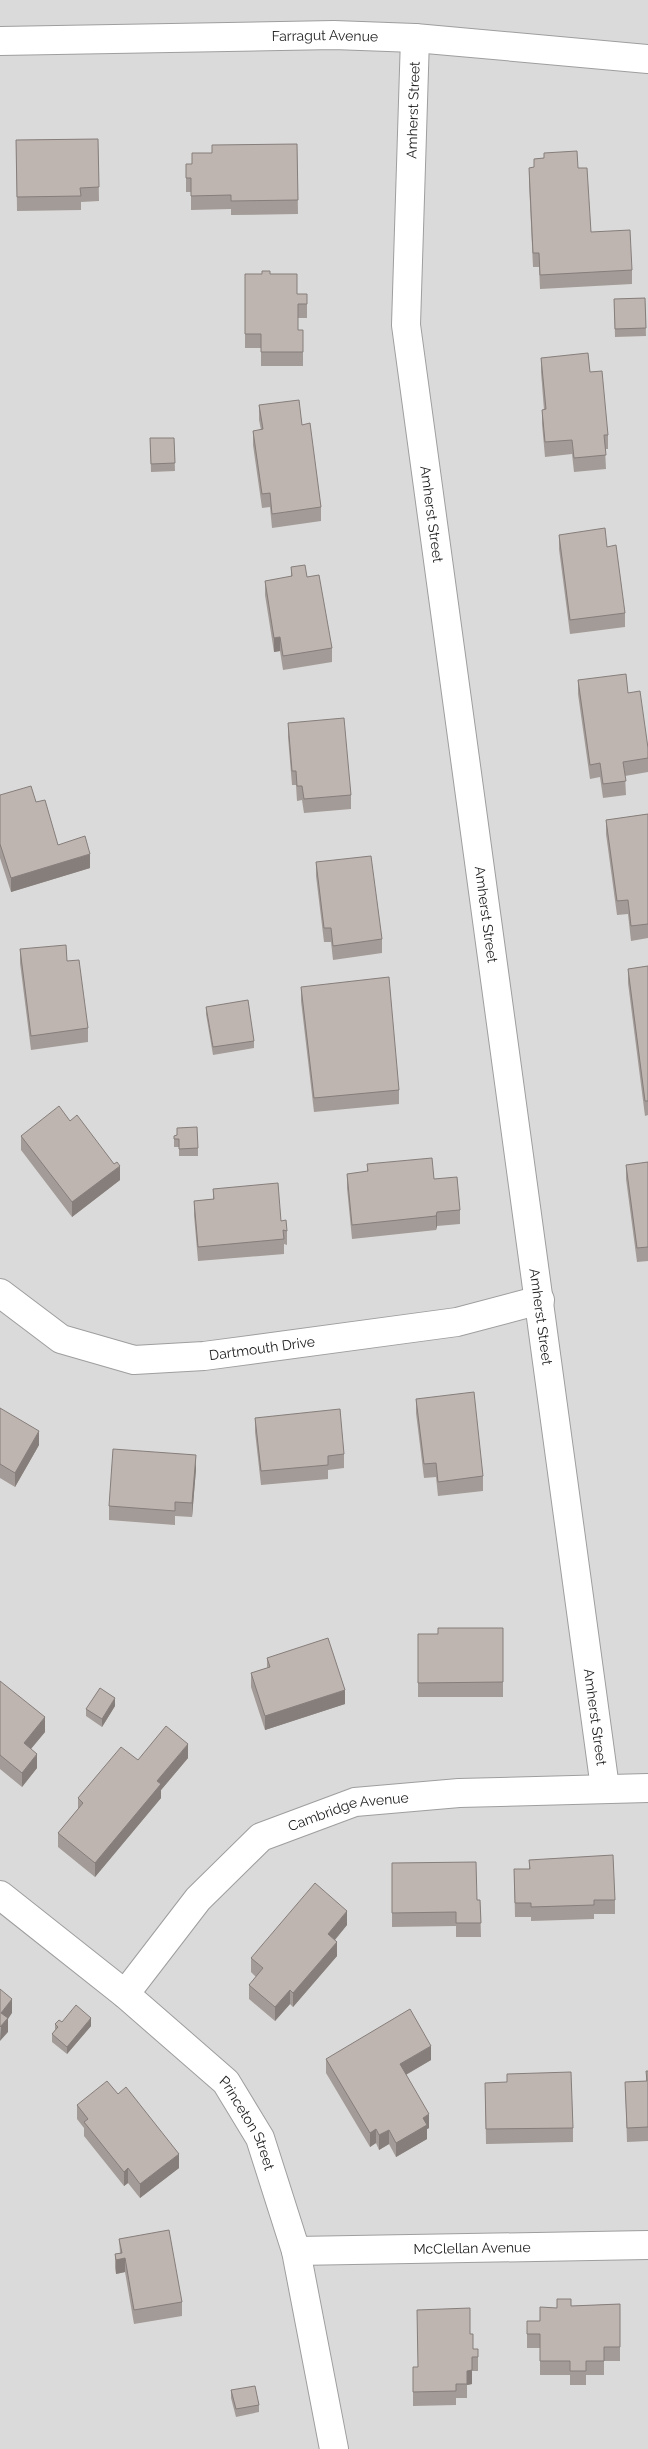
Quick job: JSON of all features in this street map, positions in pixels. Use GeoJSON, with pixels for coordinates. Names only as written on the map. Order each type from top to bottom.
{"type":"FeatureCollection","features":[{"type":"Feature","properties":{"kind":"street","name":"Farragut Avenue"},"geometry":{"type":"LineString","coordinates":[[0,41],[334,35],[415,38],[648,59]]}},
{"type":"Feature","properties":{"kind":"street","name":"Amherst Street"},"geometry":{"type":"LineString","coordinates":[[415,38],[406,325],[605,1788]]}},
{"type":"Feature","properties":{"kind":"street","name":"Dartmouth Drive"},"geometry":{"type":"LineString","coordinates":[[0,1293],[61,1339],[134,1360],[204,1356],[458,1322],[540,1300]]}},
{"type":"Feature","properties":{"kind":"street","name":"Cambridge Avenue"},"geometry":{"type":"LineString","coordinates":[[124,1994],[198,1899],[261,1836],[354,1802],[460,1793],[648,1788]]}},
{"type":"Feature","properties":{"kind":"street","name":"Princeton Street"},"geometry":{"type":"LineString","coordinates":[[0,1895],[124,1994],[226,2082],[260,2138],[296,2251],[334,2449]]}},
{"type":"Feature","properties":{"kind":"street","name":"McClellan Avenue"},"geometry":{"type":"LineString","coordinates":[[296,2251],[648,2245]]}},
{"type":"Feature","properties":{"kind":"shaded area"},"geometry":{"type":"Polygon","coordinates":[[[0,0],[648,0],[648,2449],[0,2449],[0,0]]]}},
{"type":"Feature","properties":{"kind":"building"},"geometry":{"type":"Polygon","coordinates":[[[98,139],[99,187],[80,188],[81,196],[17,197],[16,140],[98,139]]]}},
{"type":"Feature","properties":{"kind":"building"},"geometry":{"type":"Polygon","coordinates":[[[297,144],[298,200],[231,201],[231,195],[191,196],[191,178],[186,178],[186,164],[192,164],[192,153],[212,153],[212,145],[297,144]]]}},
{"type":"Feature","properties":{"kind":"building"},"geometry":{"type":"Polygon","coordinates":[[[577,151],[578,168],[587,168],[591,232],[630,230],[632,270],[540,275],[539,253],[533,253],[529,168],[534,167],[534,159],[544,158],[544,153],[577,151]]]}},
{"type":"Feature","properties":{"kind":"building"},"geometry":{"type":"Polygon","coordinates":[[[262,271],[270,271],[270,274],[297,274],[297,294],[307,294],[307,304],[298,304],[298,330],[303,330],[303,352],[261,352],[261,334],[245,334],[245,274],[262,274],[262,271]]]}},
{"type":"Feature","properties":{"kind":"building"},"geometry":{"type":"Polygon","coordinates":[[[645,298],[646,328],[615,329],[614,299],[645,298]]]}},
{"type":"Feature","properties":{"kind":"building"},"geometry":{"type":"Polygon","coordinates":[[[588,353],[590,372],[602,371],[608,435],[604,435],[606,455],[574,458],[572,440],[545,442],[542,410],[546,409],[541,358],[588,353]]]}},
{"type":"Feature","properties":{"kind":"building"},"geometry":{"type":"Polygon","coordinates":[[[299,400],[302,425],[310,423],[321,507],[272,514],[270,493],[262,494],[253,431],[263,429],[259,405],[299,400]]]}},
{"type":"Feature","properties":{"kind":"building"},"geometry":{"type":"Polygon","coordinates":[[[150,438],[174,438],[175,463],[151,464],[150,438]]]}},
{"type":"Feature","properties":{"kind":"building"},"geometry":{"type":"Polygon","coordinates":[[[605,528],[607,547],[616,545],[625,613],[570,620],[559,535],[605,528]]]}},
{"type":"Feature","properties":{"kind":"building"},"geometry":{"type":"Polygon","coordinates":[[[305,565],[307,577],[319,575],[332,648],[283,656],[280,637],[274,638],[265,581],[292,576],[291,567],[305,565]]]}},
{"type":"Feature","properties":{"kind":"building"},"geometry":{"type":"Polygon","coordinates":[[[626,674],[628,693],[640,691],[648,758],[623,762],[626,781],[603,784],[600,763],[590,765],[578,680],[626,674]]]}},
{"type":"Feature","properties":{"kind":"building"},"geometry":{"type":"Polygon","coordinates":[[[344,718],[351,795],[304,799],[302,786],[297,786],[296,771],[292,771],[288,723],[344,718]]]}},
{"type":"Feature","properties":{"kind":"building"},"geometry":{"type":"Polygon","coordinates":[[[31,786],[36,802],[45,800],[58,845],[85,836],[90,854],[11,878],[0,844],[0,795],[31,786]]]}},
{"type":"Feature","properties":{"kind":"building"},"geometry":{"type":"Polygon","coordinates":[[[648,814],[648,924],[631,926],[628,900],[617,901],[606,820],[648,814]]]}},
{"type":"Feature","properties":{"kind":"building"},"geometry":{"type":"Polygon","coordinates":[[[371,856],[382,939],[333,946],[331,928],[324,928],[316,862],[371,856]]]}},
{"type":"Feature","properties":{"kind":"building"},"geometry":{"type":"Polygon","coordinates":[[[66,945],[67,961],[79,960],[88,1028],[31,1036],[20,949],[66,945]]]}},
{"type":"Feature","properties":{"kind":"building"},"geometry":{"type":"Polygon","coordinates":[[[648,966],[648,1101],[645,1101],[628,969],[648,966]]]}},
{"type":"Feature","properties":{"kind":"building"},"geometry":{"type":"Polygon","coordinates":[[[389,977],[399,1090],[314,1098],[301,987],[389,977]]]}},
{"type":"Feature","properties":{"kind":"building"},"geometry":{"type":"Polygon","coordinates":[[[248,1000],[254,1041],[213,1047],[206,1007],[248,1000]]]}},
{"type":"Feature","properties":{"kind":"building"},"geometry":{"type":"Polygon","coordinates":[[[59,1106],[70,1121],[77,1115],[114,1164],[117,1162],[120,1166],[72,1202],[21,1136],[59,1106]]]}},
{"type":"Feature","properties":{"kind":"building"},"geometry":{"type":"Polygon","coordinates":[[[197,1127],[198,1148],[179,1149],[179,1139],[174,1139],[174,1136],[177,1135],[177,1128],[197,1127]]]}},
{"type":"Feature","properties":{"kind":"building"},"geometry":{"type":"Polygon","coordinates":[[[432,1158],[434,1179],[457,1177],[460,1210],[437,1212],[436,1216],[352,1225],[347,1174],[368,1171],[367,1164],[432,1158]]]}},
{"type":"Feature","properties":{"kind":"building"},"geometry":{"type":"Polygon","coordinates":[[[648,1162],[648,1247],[637,1248],[626,1165],[648,1162]]]}},
{"type":"Feature","properties":{"kind":"building"},"geometry":{"type":"Polygon","coordinates":[[[278,1183],[281,1221],[286,1220],[287,1231],[283,1230],[284,1239],[198,1247],[194,1201],[214,1199],[213,1189],[278,1183]]]}},
{"type":"Feature","properties":{"kind":"building"},"geometry":{"type":"Polygon","coordinates":[[[474,1392],[483,1476],[438,1482],[436,1463],[424,1464],[416,1399],[474,1392]]]}},
{"type":"Feature","properties":{"kind":"building"},"geometry":{"type":"Polygon","coordinates":[[[0,1408],[39,1431],[15,1473],[0,1464],[0,1408]]]}},
{"type":"Feature","properties":{"kind":"building"},"geometry":{"type":"Polygon","coordinates":[[[340,1409],[344,1454],[328,1456],[328,1465],[261,1471],[255,1418],[340,1409]]]}},
{"type":"Feature","properties":{"kind":"building"},"geometry":{"type":"Polygon","coordinates":[[[113,1449],[196,1455],[192,1503],[175,1502],[175,1511],[109,1506],[113,1449]]]}},
{"type":"Feature","properties":{"kind":"building"},"geometry":{"type":"Polygon","coordinates":[[[438,1628],[503,1628],[503,1682],[418,1683],[418,1634],[438,1634],[438,1628]]]}},
{"type":"Feature","properties":{"kind":"building"},"geometry":{"type":"Polygon","coordinates":[[[328,1638],[345,1690],[265,1716],[251,1673],[270,1667],[267,1658],[328,1638]]]}},
{"type":"Feature","properties":{"kind":"building"},"geometry":{"type":"Polygon","coordinates":[[[0,1681],[45,1717],[24,1743],[37,1754],[22,1773],[0,1755],[0,1681]]]}},
{"type":"Feature","properties":{"kind":"building"},"geometry":{"type":"Polygon","coordinates":[[[100,1688],[115,1698],[102,1719],[86,1709],[100,1688]]]}},
{"type":"Feature","properties":{"kind":"building"},"geometry":{"type":"Polygon","coordinates":[[[166,1726],[188,1744],[157,1781],[161,1784],[95,1863],[58,1833],[83,1803],[78,1798],[121,1747],[138,1760],[166,1726]]]}},
{"type":"Feature","properties":{"kind":"building"},"geometry":{"type":"Polygon","coordinates":[[[613,1855],[615,1900],[594,1900],[594,1905],[531,1907],[531,1903],[515,1903],[514,1869],[530,1869],[529,1860],[613,1855]]]}},
{"type":"Feature","properties":{"kind":"building"},"geometry":{"type":"Polygon","coordinates":[[[476,1862],[477,1900],[480,1900],[481,1923],[456,1923],[456,1912],[392,1913],[392,1863],[476,1862]]]}},
{"type":"Feature","properties":{"kind":"building"},"geometry":{"type":"Polygon","coordinates":[[[315,1883],[347,1911],[328,1934],[337,1942],[293,1993],[290,1990],[275,2007],[249,1985],[263,1968],[251,1958],[315,1883]]]}},
{"type":"Feature","properties":{"kind":"building"},"geometry":{"type":"Polygon","coordinates":[[[0,1989],[12,1999],[1,2013],[8,2018],[0,2027],[0,1989]]]}},
{"type":"Feature","properties":{"kind":"building"},"geometry":{"type":"Polygon","coordinates":[[[76,2005],[91,2018],[67,2047],[52,2034],[58,2027],[55,2024],[59,2020],[62,2022],[76,2005]]]}},
{"type":"Feature","properties":{"kind":"building"},"geometry":{"type":"Polygon","coordinates":[[[410,2009],[431,2046],[400,2064],[429,2114],[423,2118],[427,2125],[396,2143],[389,2130],[379,2135],[376,2129],[370,2133],[326,2059],[410,2009]]]}},
{"type":"Feature","properties":{"kind":"building"},"geometry":{"type":"Polygon","coordinates":[[[646,2071],[648,2071],[648,2127],[627,2128],[625,2082],[647,2081],[646,2071]]]}},
{"type":"Feature","properties":{"kind":"building"},"geometry":{"type":"Polygon","coordinates":[[[571,2072],[573,2128],[486,2129],[485,2083],[507,2082],[507,2074],[571,2072]]]}},
{"type":"Feature","properties":{"kind":"building"},"geometry":{"type":"Polygon","coordinates":[[[107,2081],[118,2094],[126,2087],[179,2154],[140,2184],[128,2168],[124,2172],[84,2122],[88,2119],[77,2105],[107,2081]]]}},
{"type":"Feature","properties":{"kind":"building"},"geometry":{"type":"Polygon","coordinates":[[[169,2230],[182,2302],[134,2310],[125,2258],[116,2260],[115,2254],[122,2253],[119,2239],[169,2230]]]}},
{"type":"Feature","properties":{"kind":"building"},"geometry":{"type":"Polygon","coordinates":[[[557,2299],[571,2299],[571,2306],[620,2304],[620,2347],[604,2347],[604,2361],[586,2361],[586,2371],[570,2371],[570,2361],[540,2361],[540,2334],[527,2334],[527,2321],[540,2321],[540,2307],[557,2308],[557,2299]]]}},
{"type":"Feature","properties":{"kind":"building"},"geometry":{"type":"Polygon","coordinates":[[[470,2308],[470,2334],[473,2334],[473,2349],[478,2349],[478,2357],[472,2357],[472,2370],[467,2371],[467,2384],[456,2384],[456,2391],[413,2392],[413,2367],[418,2367],[417,2310],[470,2308]]]}},
{"type":"Feature","properties":{"kind":"building"},"geometry":{"type":"Polygon","coordinates":[[[255,2386],[259,2405],[236,2409],[231,2390],[255,2386]]]}}]}
